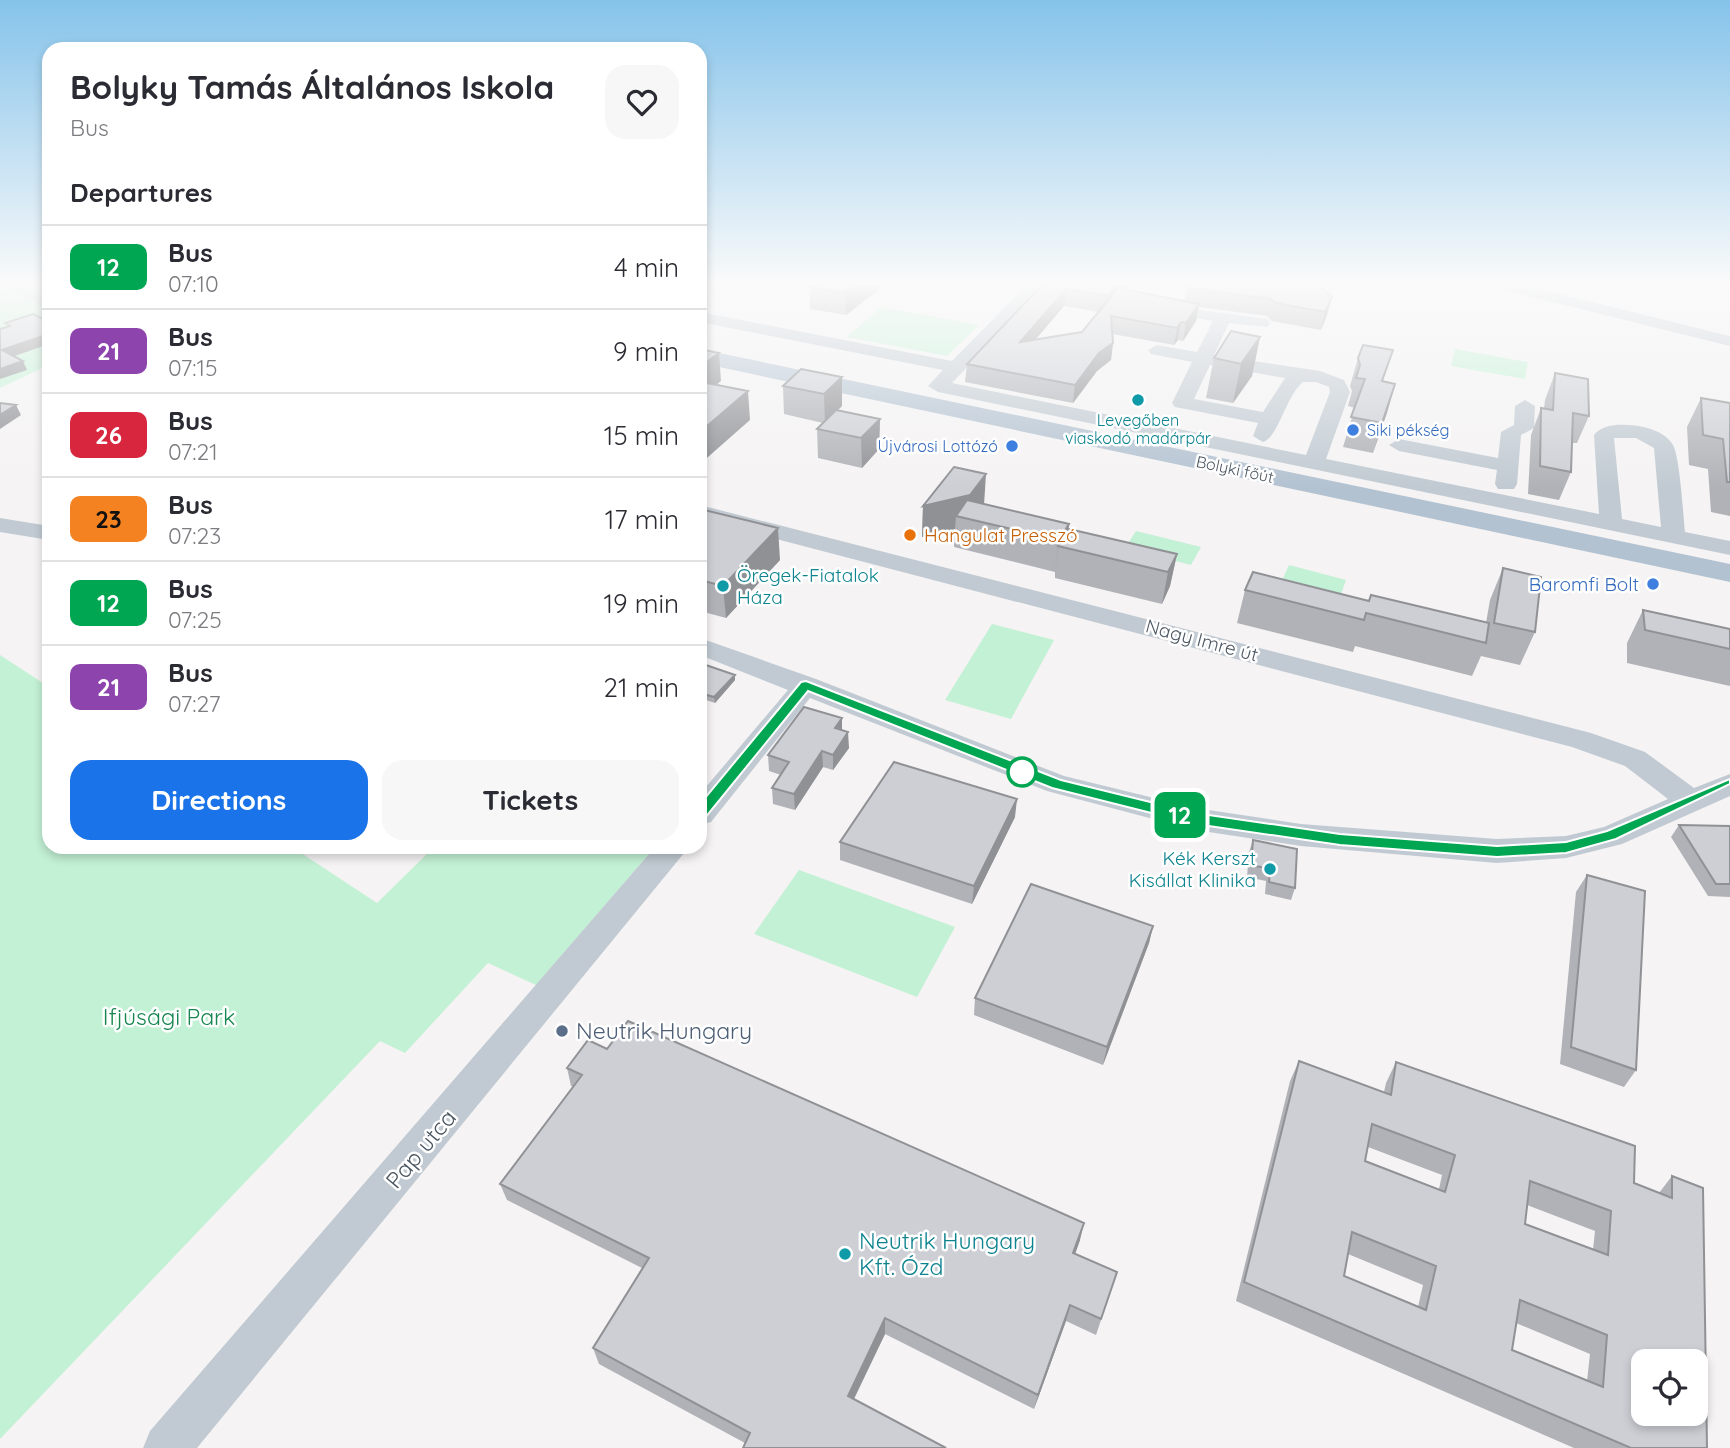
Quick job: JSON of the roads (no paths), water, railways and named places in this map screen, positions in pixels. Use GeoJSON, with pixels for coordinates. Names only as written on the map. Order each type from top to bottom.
{"type":"FeatureCollection","features":[{"type":"Feature","properties":{"kind":"main road","name":"Bolyki főút"},"geometry":{"type":"LineString","coordinates":[[707,357],[929,395],[1730,573]]}},
{"type":"Feature","properties":{"kind":"street"},"geometry":{"type":"LineString","coordinates":[[883,353],[957,367]]}},
{"type":"Feature","properties":{"kind":"street"},"geometry":{"type":"LineString","coordinates":[[929,395],[971,353]]}},
{"type":"Feature","properties":{"kind":"street"},"geometry":{"type":"LineString","coordinates":[[1172,353],[1326,378],[1338,384],[1340,392],[1314,463]]}},
{"type":"Feature","properties":{"kind":"street"},"geometry":{"type":"LineString","coordinates":[[1207,353],[1182,402],[1270,419]]}},
{"type":"Feature","properties":{"kind":"street"},"geometry":{"type":"LineString","coordinates":[[1257,452],[1284,386],[1293,379],[1305,376]]}},
{"type":"Feature","properties":{"kind":"street"},"geometry":{"type":"LineString","coordinates":[[929,395],[1257,452],[1730,548]]}},
{"type":"Feature","properties":{"kind":"street"},"geometry":{"type":"LineString","coordinates":[[1504,502],[1511,432],[1524,428],[1525,406]]}},
{"type":"Feature","properties":{"kind":"street"},"geometry":{"type":"LineString","coordinates":[[1611,524],[1604,435],[1615,431],[1644,435],[1664,447],[1674,537]]}},
{"type":"Feature","properties":{"kind":"street"},"geometry":{"type":"LineString","coordinates":[[1399,445],[1508,466]]}},
{"type":"Feature","properties":{"kind":"street","name":"Nagy Imre út"},"geometry":{"type":"LineString","coordinates":[[707,514],[1581,740],[1635,759],[1689,799]]}},
{"type":"Feature","properties":{"kind":"street"},"geometry":{"type":"LineString","coordinates":[[0,525],[42,532]]}},
{"type":"Feature","properties":{"kind":"street"},"geometry":{"type":"LineString","coordinates":[[707,649],[1057,784],[1195,819],[1301,835],[1444,849],[1533,851],[1589,843],[1611,836],[1689,799],[1730,784]]}},
{"type":"Feature","properties":{"kind":"street"},"geometry":{"type":"LineString","coordinates":[[707,805],[806,685]]}},
{"type":"Feature","properties":{"kind":"street","name":"Pap utca"},"geometry":{"type":"LineString","coordinates":[[167,1448],[667,854]]}},
{"type":"Feature","properties":{"kind":"place","name":"Levegőben viaskodó madárpár"},"geometry":{"type":"Point","coordinates":[1138,400]}},
{"type":"Feature","properties":{"kind":"place","name":"Siki pékség"},"geometry":{"type":"Point","coordinates":[1353,430]}},
{"type":"Feature","properties":{"kind":"place","name":"Újvárosi Lottózó"},"geometry":{"type":"Point","coordinates":[1012,446]}},
{"type":"Feature","properties":{"kind":"place","name":"Hangulat Presszó"},"geometry":{"type":"Point","coordinates":[910,535]}},
{"type":"Feature","properties":{"kind":"place","name":"Baromfi Bolt"},"geometry":{"type":"Point","coordinates":[1653,584]}},
{"type":"Feature","properties":{"kind":"place","name":"Öregek-Fiatalok Háza"},"geometry":{"type":"Point","coordinates":[723,586]}},
{"type":"Feature","properties":{"kind":"place","name":"Kék Kerszt Kisállat Klinika"},"geometry":{"type":"Point","coordinates":[1270,869]}},
{"type":"Feature","properties":{"kind":"place","name":"Neutrik Hungary"},"geometry":{"type":"Point","coordinates":[562,1031]}},
{"type":"Feature","properties":{"kind":"place","name":"Neutrik Hungary Kft. Ózd"},"geometry":{"type":"Point","coordinates":[845,1254]}},
{"type":"Feature","properties":{"kind":"park label","name":"Ifjúsági Park"},"geometry":{"type":"Point","coordinates":[169,1017]}}]}
